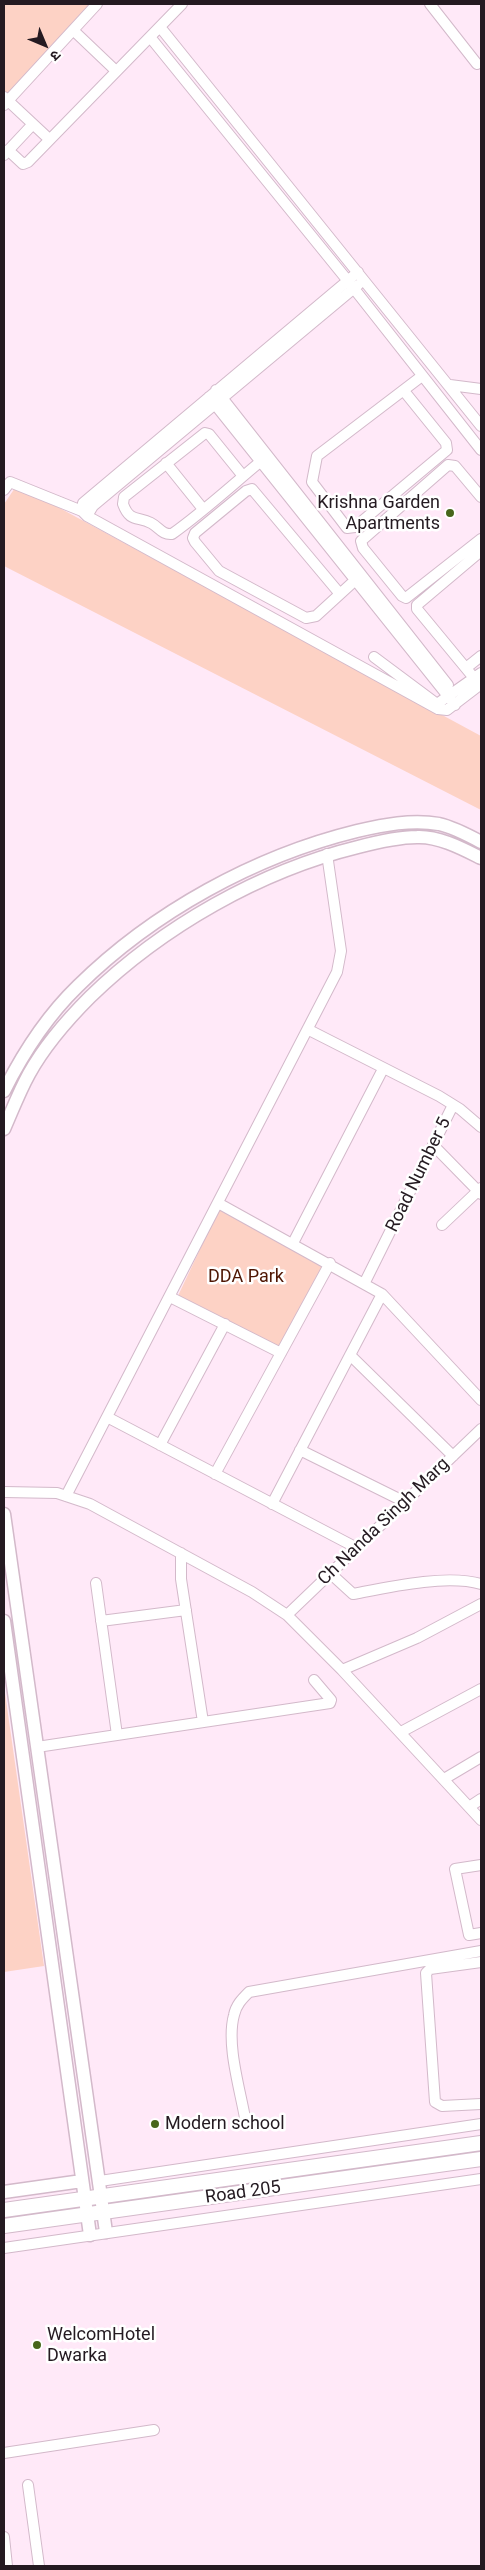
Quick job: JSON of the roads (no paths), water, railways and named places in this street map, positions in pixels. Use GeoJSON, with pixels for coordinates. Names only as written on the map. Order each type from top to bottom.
{"type":"FeatureCollection","features":[{"type":"Feature","properties":{"kind":"main road","name":"Road 205"},"geometry":{"type":"LineString","coordinates":[[4,2210],[102,2198],[481,2144]]}},
{"type":"Feature","properties":{"kind":"main road","name":"Road 205"},"geometry":{"type":"LineString","coordinates":[[4,2226],[481,2159]]}},
{"type":"Feature","properties":{"kind":"street"},"geometry":{"type":"LineString","coordinates":[[49,139],[5,101],[97,4]]}},
{"type":"Feature","properties":{"kind":"street"},"geometry":{"type":"LineString","coordinates":[[33,124],[6,153],[26,164],[115,70],[182,4]]}},
{"type":"Feature","properties":{"kind":"street"},"geometry":{"type":"LineString","coordinates":[[430,4],[477,64]]}},
{"type":"Feature","properties":{"kind":"street"},"geometry":{"type":"LineString","coordinates":[[160,27],[481,425],[469,435]]}},
{"type":"Feature","properties":{"kind":"street"},"geometry":{"type":"LineString","coordinates":[[73,30],[115,70]]}},
{"type":"Feature","properties":{"kind":"street"},"geometry":{"type":"LineString","coordinates":[[150,37],[351,284],[469,435],[480,445]]}},
{"type":"Feature","properties":{"kind":"street"},"geometry":{"type":"LineString","coordinates":[[84,514],[215,397],[362,276]]}},
{"type":"Feature","properties":{"kind":"street"},"geometry":{"type":"LineString","coordinates":[[404,391],[446,443],[447,450],[354,527],[348,528],[312,482],[316,459],[422,376]]}},
{"type":"Feature","properties":{"kind":"street"},"geometry":{"type":"LineString","coordinates":[[450,385],[481,389]]}},
{"type":"Feature","properties":{"kind":"street"},"geometry":{"type":"LineString","coordinates":[[215,397],[260,462],[453,699]]}},
{"type":"Feature","properties":{"kind":"street"},"geometry":{"type":"LineString","coordinates":[[215,397],[390,611],[453,699]]}},
{"type":"Feature","properties":{"kind":"street"},"geometry":{"type":"LineString","coordinates":[[243,476],[209,434],[205,433],[124,497],[123,504],[126,511],[133,518],[151,523],[168,535],[172,534],[203,509],[260,462]]}},
{"type":"Feature","properties":{"kind":"street"},"geometry":{"type":"LineString","coordinates":[[166,463],[203,509]]}},
{"type":"Feature","properties":{"kind":"street"},"geometry":{"type":"LineString","coordinates":[[406,598],[402,596],[363,548],[361,544],[362,538],[448,465],[456,466],[481,497]]}},
{"type":"Feature","properties":{"kind":"street"},"geometry":{"type":"LineString","coordinates":[[4,490],[10,482],[84,514],[438,709],[447,710],[453,699]]}},
{"type":"Feature","properties":{"kind":"street"},"geometry":{"type":"LineString","coordinates":[[340,594],[252,489],[246,491],[195,533],[193,538],[195,542],[219,571],[306,618],[316,616],[340,594],[355,580]]}},
{"type":"Feature","properties":{"kind":"street"},"geometry":{"type":"LineString","coordinates":[[390,611],[481,539]]}},
{"type":"Feature","properties":{"kind":"street"},"geometry":{"type":"LineString","coordinates":[[374,657],[438,704],[453,699],[479,678],[466,668],[417,609],[417,605],[481,551]]}},
{"type":"Feature","properties":{"kind":"street"},"geometry":{"type":"LineString","coordinates":[[466,668],[481,656]]}},
{"type":"Feature","properties":{"kind":"street"},"geometry":{"type":"LineString","coordinates":[[4,1091],[16,1065],[50,1016],[78,986],[111,957],[156,923],[207,892],[316,841],[384,824],[416,822],[440,824],[481,842]]}},
{"type":"Feature","properties":{"kind":"street"},"geometry":{"type":"LineString","coordinates":[[4,1130],[29,1073],[63,1027],[89,998],[122,968],[163,938],[215,905],[300,864],[327,854],[387,840],[419,836],[465,850],[481,858]]}},
{"type":"Feature","properties":{"kind":"street"},"geometry":{"type":"LineString","coordinates":[[294,850],[300,864]]}},
{"type":"Feature","properties":{"kind":"street"},"geometry":{"type":"LineString","coordinates":[[66,1496],[309,1030],[340,963],[341,951],[327,854]]}},
{"type":"Feature","properties":{"kind":"street","name":"Road Number 5"},"geometry":{"type":"LineString","coordinates":[[309,1030],[453,1105],[364,1282]]}},
{"type":"Feature","properties":{"kind":"street"},"geometry":{"type":"LineString","coordinates":[[293,1244],[383,1069]]}},
{"type":"Feature","properties":{"kind":"street"},"geometry":{"type":"LineString","coordinates":[[453,1105],[481,1127]]}},
{"type":"Feature","properties":{"kind":"street"},"geometry":{"type":"LineString","coordinates":[[434,1146],[480,1191],[442,1225]]}},
{"type":"Feature","properties":{"kind":"street"},"geometry":{"type":"LineString","coordinates":[[218,1203],[330,1263],[382,1294],[481,1400]]}},
{"type":"Feature","properties":{"kind":"street"},"geometry":{"type":"LineString","coordinates":[[214,1474],[330,1263]]}},
{"type":"Feature","properties":{"kind":"street"},"geometry":{"type":"LineString","coordinates":[[272,1504],[382,1294]]}},
{"type":"Feature","properties":{"kind":"street"},"geometry":{"type":"LineString","coordinates":[[170,1297],[281,1353]]}},
{"type":"Feature","properties":{"kind":"street"},"geometry":{"type":"LineString","coordinates":[[160,1445],[224,1324]]}},
{"type":"Feature","properties":{"kind":"street"},"geometry":{"type":"LineString","coordinates":[[350,1355],[453,1456]]}},
{"type":"Feature","properties":{"kind":"street"},"geometry":{"type":"LineString","coordinates":[[107,1417],[357,1548]]}},
{"type":"Feature","properties":{"kind":"street","name":"Ch Nanda Singh Marg"},"geometry":{"type":"LineString","coordinates":[[287,1615],[481,1429]]}},
{"type":"Feature","properties":{"kind":"street"},"geometry":{"type":"LineString","coordinates":[[300,1450],[405,1502]]}},
{"type":"Feature","properties":{"kind":"street"},"geometry":{"type":"LineString","coordinates":[[4,1492],[57,1493],[90,1504],[252,1592],[287,1615],[342,1670],[481,1820]]}},
{"type":"Feature","properties":{"kind":"street"},"geometry":{"type":"LineString","coordinates":[[4,1514],[106,2232]]}},
{"type":"Feature","properties":{"kind":"street"},"geometry":{"type":"LineString","coordinates":[[181,1554],[181,1578],[203,1722]]}},
{"type":"Feature","properties":{"kind":"street"},"geometry":{"type":"LineString","coordinates":[[330,1573],[353,1594],[407,1583],[454,1582],[481,1584]]}},
{"type":"Feature","properties":{"kind":"street"},"geometry":{"type":"LineString","coordinates":[[96,1583],[117,1735]]}},
{"type":"Feature","properties":{"kind":"street"},"geometry":{"type":"LineString","coordinates":[[342,1670],[417,1638],[481,1604]]}},
{"type":"Feature","properties":{"kind":"street"},"geometry":{"type":"LineString","coordinates":[[101,1621],[186,1610]]}},
{"type":"Feature","properties":{"kind":"street"},"geometry":{"type":"LineString","coordinates":[[4,1621],[90,2235]]}},
{"type":"Feature","properties":{"kind":"street"},"geometry":{"type":"LineString","coordinates":[[37,1747],[330,1703],[331,1700],[314,1680]]}},
{"type":"Feature","properties":{"kind":"street"},"geometry":{"type":"LineString","coordinates":[[400,1732],[481,1689]]}},
{"type":"Feature","properties":{"kind":"street"},"geometry":{"type":"LineString","coordinates":[[444,1779],[481,1757]]}},
{"type":"Feature","properties":{"kind":"street"},"geometry":{"type":"LineString","coordinates":[[469,1807],[481,1799]]}},
{"type":"Feature","properties":{"kind":"street"},"geometry":{"type":"LineString","coordinates":[[481,1865],[454,1869],[469,1935],[481,1934]]}},
{"type":"Feature","properties":{"kind":"street"},"geometry":{"type":"LineString","coordinates":[[245,2118],[231,2037],[238,2003],[249,1992],[481,1951]]}},
{"type":"Feature","properties":{"kind":"street"},"geometry":{"type":"LineString","coordinates":[[481,1962],[430,1969],[426,1973],[435,2102],[442,2106],[481,2104]]}},
{"type":"Feature","properties":{"kind":"street"},"geometry":{"type":"LineString","coordinates":[[100,2181],[481,2124]]}},
{"type":"Feature","properties":{"kind":"street"},"geometry":{"type":"LineString","coordinates":[[4,2248],[481,2178]]}},
{"type":"Feature","properties":{"kind":"street"},"geometry":{"type":"LineString","coordinates":[[4,2192],[82,2181]]}},
{"type":"Feature","properties":{"kind":"street"},"geometry":{"type":"LineString","coordinates":[[4,2453],[154,2430]]}},
{"type":"Feature","properties":{"kind":"street"},"geometry":{"type":"LineString","coordinates":[[28,2485],[39,2566]]}},
{"type":"Feature","properties":{"kind":"street"},"geometry":{"type":"LineString","coordinates":[[4,2537],[7,2566]]}},
{"type":"Feature","properties":{"kind":"place","name":"Krishna Garden Apartments"},"geometry":{"type":"Point","coordinates":[450,513]}},
{"type":"Feature","properties":{"kind":"place","name":"Modern school"},"geometry":{"type":"Point","coordinates":[155,2124]}},
{"type":"Feature","properties":{"kind":"place","name":"WelcomHotel Dwarka"},"geometry":{"type":"Point","coordinates":[37,2345]}},
{"type":"Feature","properties":{"kind":"park label","name":"DDA Park"},"geometry":{"type":"Point","coordinates":[246,1277]}}]}
